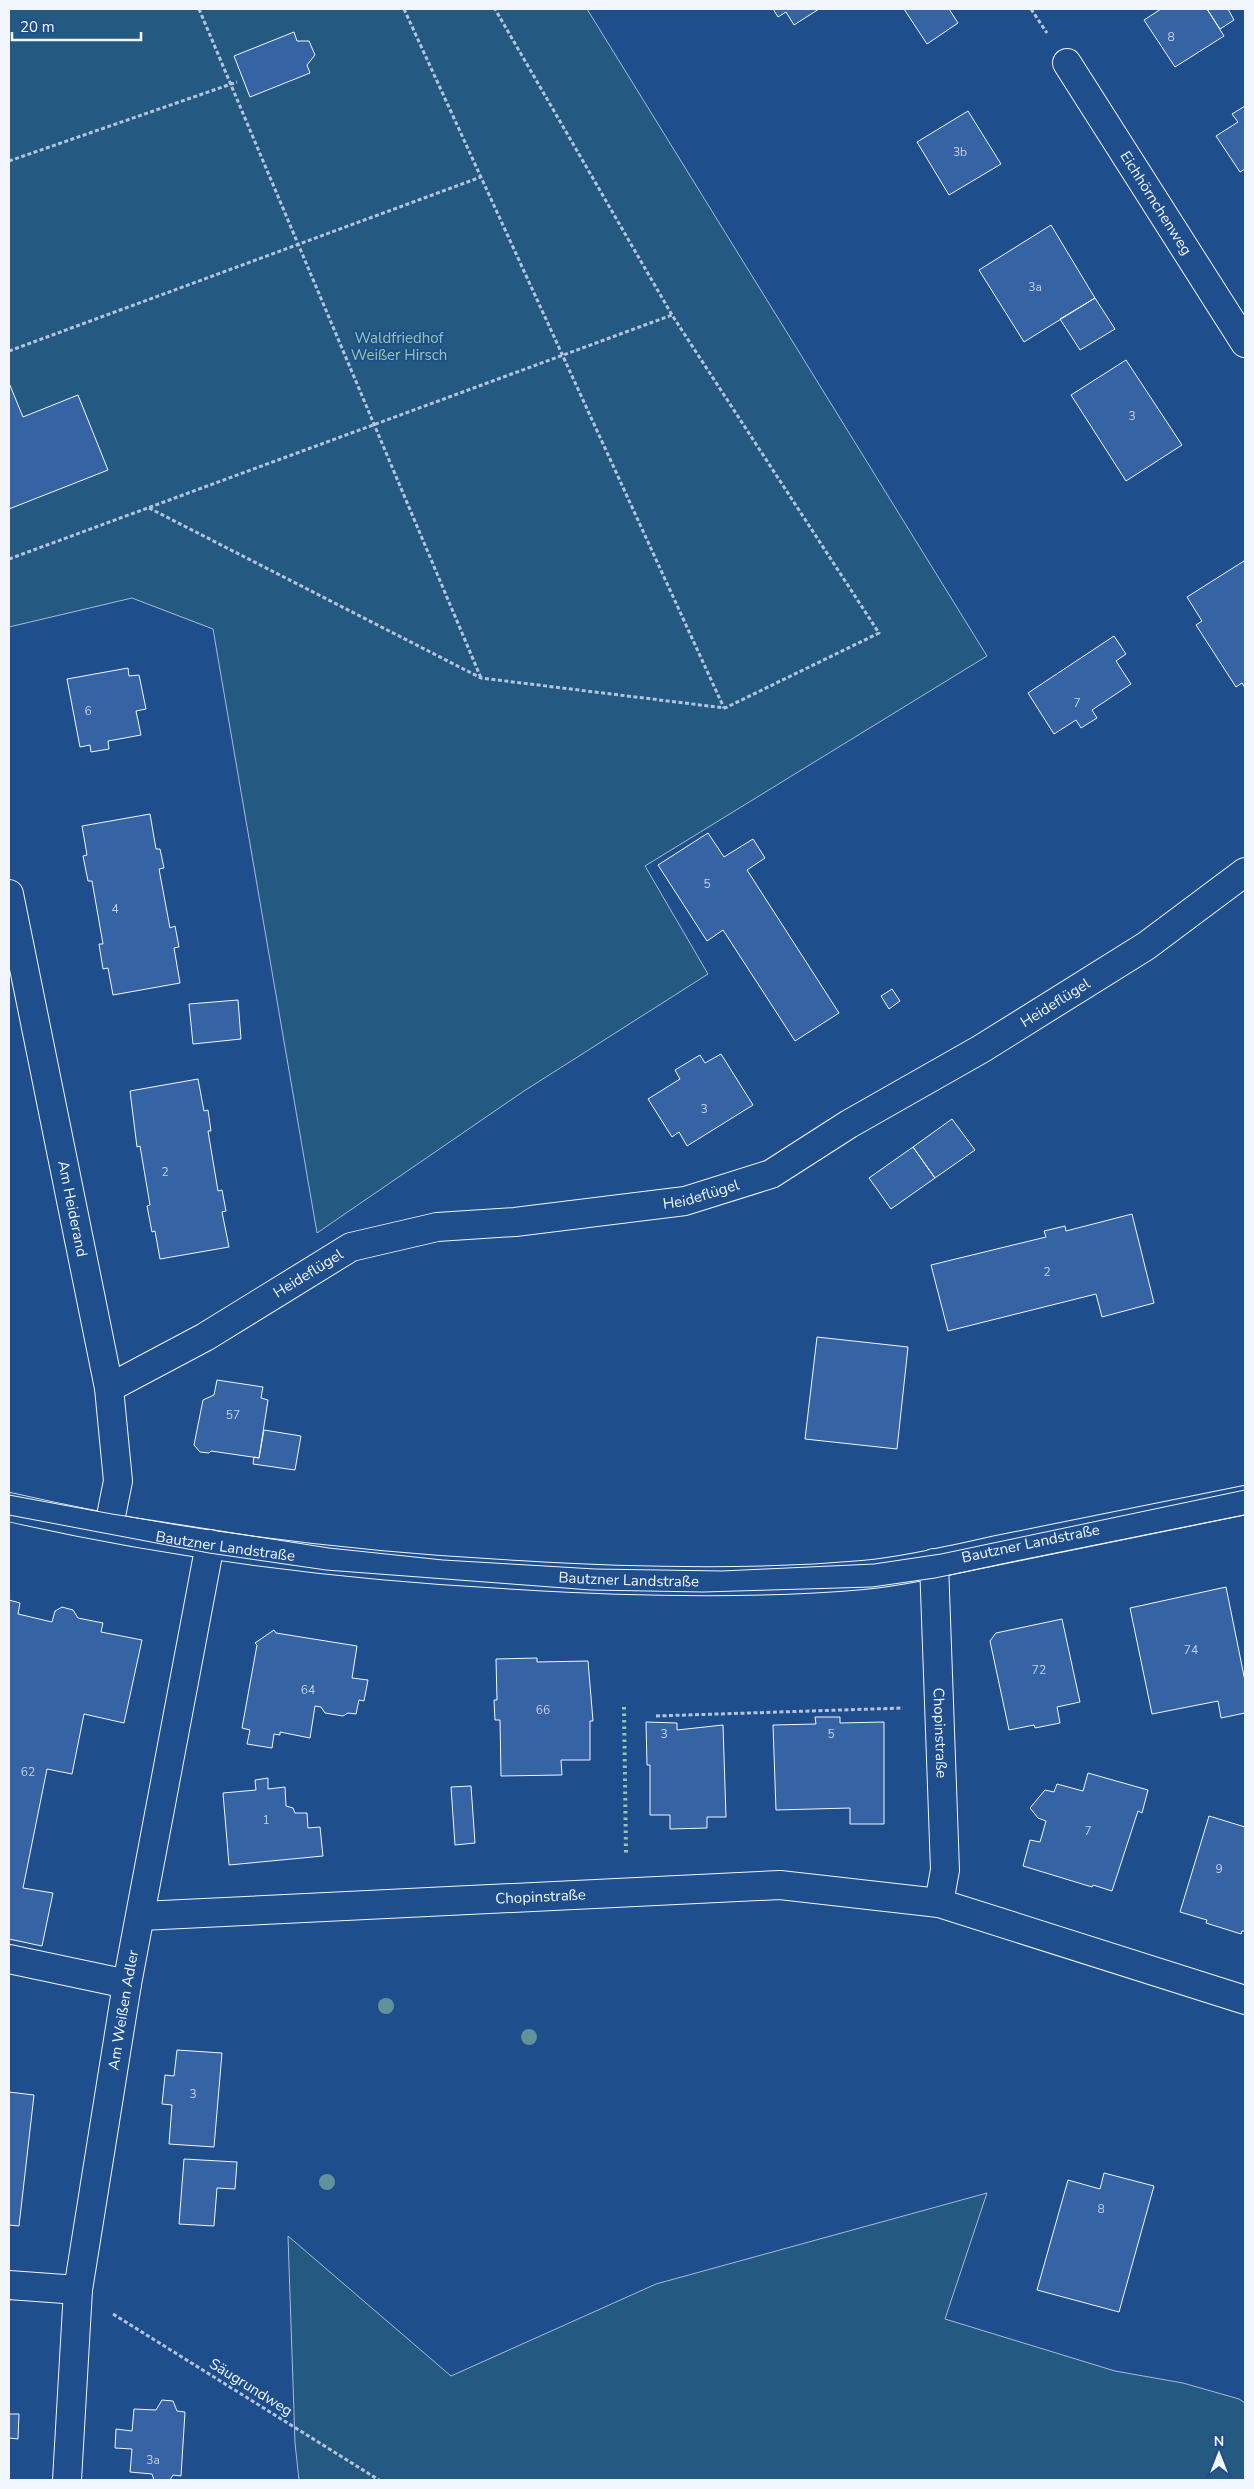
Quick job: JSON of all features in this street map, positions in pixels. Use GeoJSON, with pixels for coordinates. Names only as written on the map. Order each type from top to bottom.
{"type":"FeatureCollection","features":[{"type":"Feature","properties":{"kind":"street","name":"Eichhörnchenweg"},"geometry":{"type":"LineString","coordinates":[[1067,63],[1245,343]]}},
{"type":"Feature","properties":{"kind":"street","name":"Heideflügel"},"geometry":{"type":"LineString","coordinates":[[109,1388],[205,1337],[351,1247],[437,1227],[515,1222],[685,1201],[771,1174],[848,1124],[981,1049],[1146,946],[1245,872]]}},
{"type":"Feature","properties":{"kind":"street","name":"Am Heiderand"},"geometry":{"type":"LineString","coordinates":[[9,894],[109,1388],[118,1481],[109,1526]]}},
{"type":"Feature","properties":{"kind":"street","name":"Bautzner Landstraße"},"geometry":{"type":"LineString","coordinates":[[9,1507],[210,1544],[326,1560],[442,1571],[591,1580],[705,1581],[866,1575],[1245,1500]]}},
{"type":"Feature","properties":{"kind":"street","name":"Am Weißen Adler"},"geometry":{"type":"LineString","coordinates":[[67,2480],[78,2290],[127,1984],[210,1544]]}},
{"type":"Feature","properties":{"kind":"street","name":"Chopinstraße"},"geometry":{"type":"LineString","coordinates":[[934,1563],[945,1870],[940,1903]]}},
{"type":"Feature","properties":{"kind":"street","name":"Chopinstraße"},"geometry":{"type":"LineString","coordinates":[[141,1916],[780,1885],[940,1903],[1245,2000]]}},
{"type":"Feature","properties":{"kind":"street"},"geometry":{"type":"LineString","coordinates":[[9,1959],[127,1984]]}},
{"type":"Feature","properties":{"kind":"street"},"geometry":{"type":"LineString","coordinates":[[9,2285],[78,2290]]}},
{"type":"Feature","properties":{"kind":"path"},"geometry":{"type":"LineString","coordinates":[[200,9],[482,678]]}},
{"type":"Feature","properties":{"kind":"path"},"geometry":{"type":"LineString","coordinates":[[404,9],[725,708]]}},
{"type":"Feature","properties":{"kind":"path"},"geometry":{"type":"LineString","coordinates":[[149,508],[482,678],[725,708],[879,634],[672,315],[495,9]]}},
{"type":"Feature","properties":{"kind":"path"},"geometry":{"type":"LineString","coordinates":[[9,161],[237,82]]}},
{"type":"Feature","properties":{"kind":"path"},"geometry":{"type":"LineString","coordinates":[[9,351],[482,178]]}},
{"type":"Feature","properties":{"kind":"path"},"geometry":{"type":"LineString","coordinates":[[9,559],[672,315]]}},
{"type":"Feature","properties":{"kind":"path"},"geometry":{"type":"LineString","coordinates":[[656,1716],[940,1707]]}},
{"type":"Feature","properties":{"kind":"path","name":"Säugrundweg"},"geometry":{"type":"LineString","coordinates":[[110,2312],[379,2480]]}},
{"type":"Feature","properties":{"kind":"green space","name":"Waldfriedhof Weißer Hirsch"},"geometry":{"type":"Polygon","coordinates":[[[9,9],[587,9],[987,656],[645,866],[708,974],[524,1091],[317,1233],[213,629],[132,598],[9,627],[9,9]]]}},
{"type":"Feature","properties":{"kind":"green space"},"geometry":{"type":"Polygon","coordinates":[[[987,2193],[945,2319],[1115,2371],[1183,2383],[1239,2399],[1245,2403],[1245,2480],[299,2480],[295,2443],[288,2236],[451,2376],[656,2284],[987,2193]]]}},
{"type":"Feature","properties":{"kind":"building"},"geometry":{"type":"Polygon","coordinates":[[[773,9],[819,9],[794,25],[786,12],[778,17],[773,9]]]}},
{"type":"Feature","properties":{"kind":"building"},"geometry":{"type":"Polygon","coordinates":[[[904,9],[949,9],[958,23],[927,44],[904,9]]]}},
{"type":"Feature","properties":{"kind":"building"},"geometry":{"type":"Polygon","coordinates":[[[1161,9],[1207,9],[1224,36],[1175,67],[1144,20],[1161,9]]]}},
{"type":"Feature","properties":{"kind":"building"},"geometry":{"type":"Polygon","coordinates":[[[1207,9],[1228,9],[1234,20],[1220,29],[1207,9]]]}},
{"type":"Feature","properties":{"kind":"building"},"geometry":{"type":"Polygon","coordinates":[[[294,32],[297,41],[309,41],[315,55],[307,65],[310,73],[250,97],[234,56],[294,32]]]}},
{"type":"Feature","properties":{"kind":"building"},"geometry":{"type":"Polygon","coordinates":[[[1245,106],[1245,169],[1240,172],[1216,136],[1238,122],[1232,114],[1245,106]]]}},
{"type":"Feature","properties":{"kind":"building"},"geometry":{"type":"Polygon","coordinates":[[[968,111],[1001,164],[949,195],[917,142],[968,111]]]}},
{"type":"Feature","properties":{"kind":"building"},"geometry":{"type":"Polygon","coordinates":[[[1051,225],[1095,298],[1024,342],[979,270],[1051,225]]]}},
{"type":"Feature","properties":{"kind":"building"},"geometry":{"type":"Polygon","coordinates":[[[1095,298],[1115,329],[1080,350],[1060,319],[1095,298]]]}},
{"type":"Feature","properties":{"kind":"building"},"geometry":{"type":"Polygon","coordinates":[[[1126,360],[1182,445],[1126,481],[1071,395],[1126,360]]]}},
{"type":"Feature","properties":{"kind":"building"},"geometry":{"type":"Polygon","coordinates":[[[9,383],[23,417],[78,395],[108,470],[9,509],[9,383]]]}},
{"type":"Feature","properties":{"kind":"building"},"geometry":{"type":"Polygon","coordinates":[[[1244,561],[1245,688],[1242,683],[1236,687],[1196,625],[1202,621],[1187,597],[1244,561]]]}},
{"type":"Feature","properties":{"kind":"building"},"geometry":{"type":"Polygon","coordinates":[[[1114,636],[1126,654],[1116,661],[1131,684],[1092,710],[1097,718],[1081,728],[1076,720],[1054,734],[1028,693],[1114,636]]]}},
{"type":"Feature","properties":{"kind":"building"},"geometry":{"type":"Polygon","coordinates":[[[128,668],[129,676],[139,675],[146,709],[136,711],[141,735],[108,741],[109,749],[91,752],[90,745],[80,747],[67,679],[128,668]]]}},
{"type":"Feature","properties":{"kind":"building"},"geometry":{"type":"Polygon","coordinates":[[[150,814],[156,849],[160,849],[164,868],[159,869],[170,928],[175,926],[179,947],[174,948],[180,983],[113,995],[108,968],[103,969],[99,944],[103,944],[92,881],[88,881],[83,856],[87,855],[82,826],[150,814]]]}},
{"type":"Feature","properties":{"kind":"building"},"geometry":{"type":"Polygon","coordinates":[[[708,833],[724,857],[753,839],[765,858],[747,870],[839,1013],[795,1041],[723,930],[707,941],[658,865],[708,833]]]}},
{"type":"Feature","properties":{"kind":"building"},"geometry":{"type":"Polygon","coordinates":[[[892,989],[900,1001],[889,1009],[881,996],[892,989]]]}},
{"type":"Feature","properties":{"kind":"building"},"geometry":{"type":"Polygon","coordinates":[[[238,1000],[241,1039],[193,1044],[189,1004],[238,1000]]]}},
{"type":"Feature","properties":{"kind":"building"},"geometry":{"type":"Polygon","coordinates":[[[721,1054],[753,1105],[687,1146],[679,1132],[672,1137],[648,1099],[680,1079],[675,1070],[700,1055],[705,1063],[721,1054]]]}},
{"type":"Feature","properties":{"kind":"building"},"geometry":{"type":"Polygon","coordinates":[[[198,1079],[204,1111],[208,1110],[211,1131],[208,1131],[218,1191],[222,1190],[226,1211],[222,1212],[229,1247],[160,1259],[155,1231],[152,1232],[147,1206],[150,1205],[140,1146],[137,1147],[130,1091],[198,1079]]]}},
{"type":"Feature","properties":{"kind":"building"},"geometry":{"type":"Polygon","coordinates":[[[952,1119],[975,1150],[935,1178],[913,1147],[952,1119]]]}},
{"type":"Feature","properties":{"kind":"building"},"geometry":{"type":"Polygon","coordinates":[[[913,1147],[935,1178],[891,1209],[869,1178],[913,1147]]]}},
{"type":"Feature","properties":{"kind":"building"},"geometry":{"type":"Polygon","coordinates":[[[1132,1214],[1154,1303],[1102,1317],[1096,1294],[948,1331],[931,1265],[1046,1237],[1044,1231],[1065,1226],[1066,1231],[1132,1214]]]}},
{"type":"Feature","properties":{"kind":"building"},"geometry":{"type":"Polygon","coordinates":[[[817,1337],[908,1347],[897,1449],[805,1439],[817,1337]]]}},
{"type":"Feature","properties":{"kind":"building"},"geometry":{"type":"Polygon","coordinates":[[[217,1380],[263,1387],[261,1398],[268,1400],[259,1458],[211,1451],[209,1453],[200,1452],[194,1445],[203,1400],[214,1395],[217,1380]]]}},
{"type":"Feature","properties":{"kind":"building"},"geometry":{"type":"Polygon","coordinates":[[[264,1430],[301,1436],[295,1470],[253,1464],[254,1457],[259,1458],[264,1430]]]}},
{"type":"Feature","properties":{"kind":"building"},"geometry":{"type":"Polygon","coordinates":[[[1226,1587],[1245,1681],[1245,1713],[1221,1718],[1218,1701],[1152,1714],[1130,1608],[1226,1587]]]}},
{"type":"Feature","properties":{"kind":"building"},"geometry":{"type":"Polygon","coordinates":[[[9,1600],[20,1603],[18,1614],[52,1622],[55,1611],[62,1607],[73,1610],[78,1618],[103,1623],[101,1632],[142,1640],[124,1723],[84,1714],[72,1774],[47,1769],[23,1888],[53,1893],[42,1946],[9,1939],[9,1600]]]}},
{"type":"Feature","properties":{"kind":"building"},"geometry":{"type":"Polygon","coordinates":[[[1062,1619],[1080,1702],[1057,1707],[1060,1723],[1035,1728],[1034,1725],[1009,1730],[990,1641],[996,1633],[1062,1619]]]}},
{"type":"Feature","properties":{"kind":"building"},"geometry":{"type":"Polygon","coordinates":[[[274,1630],[276,1633],[357,1646],[352,1678],[368,1680],[364,1701],[359,1700],[356,1714],[348,1713],[343,1716],[325,1713],[321,1707],[315,1706],[310,1738],[280,1732],[280,1735],[274,1734],[272,1748],[247,1744],[250,1730],[242,1728],[257,1645],[255,1643],[274,1630]]]}},
{"type":"Feature","properties":{"kind":"building"},"geometry":{"type":"Polygon","coordinates":[[[537,1658],[537,1662],[588,1661],[593,1721],[590,1721],[590,1760],[561,1760],[562,1775],[501,1776],[500,1720],[495,1720],[494,1700],[497,1700],[496,1659],[537,1658]]]}},
{"type":"Feature","properties":{"kind":"building"},"geometry":{"type":"Polygon","coordinates":[[[815,1717],[840,1717],[840,1723],[884,1722],[884,1824],[850,1824],[850,1808],[776,1810],[773,1725],[816,1724],[815,1717]]]}},
{"type":"Feature","properties":{"kind":"building"},"geometry":{"type":"Polygon","coordinates":[[[646,1722],[677,1723],[677,1730],[723,1725],[726,1817],[707,1817],[707,1828],[670,1829],[670,1815],[650,1815],[650,1765],[647,1765],[646,1722]]]}},
{"type":"Feature","properties":{"kind":"building"},"geometry":{"type":"Polygon","coordinates":[[[1088,1773],[1148,1790],[1142,1813],[1138,1811],[1112,1891],[1093,1885],[1092,1887],[1023,1866],[1030,1840],[1040,1842],[1046,1821],[1038,1818],[1030,1808],[1045,1790],[1054,1792],[1057,1784],[1083,1791],[1088,1773]]]}},
{"type":"Feature","properties":{"kind":"building"},"geometry":{"type":"Polygon","coordinates":[[[268,1778],[268,1789],[285,1787],[286,1806],[293,1808],[295,1813],[307,1813],[308,1828],[320,1827],[323,1856],[229,1865],[223,1793],[256,1790],[255,1780],[268,1778]]]}},
{"type":"Feature","properties":{"kind":"building"},"geometry":{"type":"Polygon","coordinates":[[[471,1786],[475,1843],[455,1845],[451,1787],[471,1786]]]}},
{"type":"Feature","properties":{"kind":"building"},"geometry":{"type":"Polygon","coordinates":[[[1209,1816],[1245,1827],[1245,1931],[1242,1931],[1241,1934],[1206,1923],[1207,1920],[1180,1912],[1209,1816]]]}},
{"type":"Feature","properties":{"kind":"building"},"geometry":{"type":"Polygon","coordinates":[[[177,2050],[222,2053],[214,2147],[169,2144],[172,2105],[162,2104],[165,2075],[174,2076],[177,2050]]]}},
{"type":"Feature","properties":{"kind":"building"},"geometry":{"type":"Polygon","coordinates":[[[9,2092],[34,2095],[19,2226],[9,2225],[9,2092]]]}},
{"type":"Feature","properties":{"kind":"building"},"geometry":{"type":"Polygon","coordinates":[[[184,2159],[237,2162],[235,2189],[217,2188],[214,2226],[179,2224],[184,2159]]]}},
{"type":"Feature","properties":{"kind":"building"},"geometry":{"type":"Polygon","coordinates":[[[1104,2173],[1154,2186],[1119,2312],[1037,2290],[1068,2180],[1100,2189],[1104,2173]]]}},
{"type":"Feature","properties":{"kind":"building"},"geometry":{"type":"Polygon","coordinates":[[[162,2400],[173,2401],[177,2411],[185,2412],[181,2476],[173,2475],[170,2480],[154,2480],[152,2474],[130,2472],[132,2449],[115,2448],[116,2429],[132,2431],[134,2409],[156,2410],[162,2400]]]}},
{"type":"Feature","properties":{"kind":"building"},"geometry":{"type":"Polygon","coordinates":[[[9,2414],[19,2414],[18,2439],[9,2438],[9,2414]]]}},
{"type":"Feature","properties":{"kind":"tram line"},"geometry":{"type":"LineString","coordinates":[[9,1495],[112,1514],[329,1548],[443,1560],[595,1569],[722,1571],[874,1564],[941,1554],[1245,1490]]}},
{"type":"Feature","properties":{"kind":"tram line"},"geometry":{"type":"LineString","coordinates":[[9,1515],[209,1553],[326,1570],[591,1590],[703,1592],[872,1587],[935,1578],[1245,1515]]}},
{"type":"Feature","properties":{"kind":"hedge"},"geometry":{"type":"LineString","coordinates":[[624,1707],[626,1853]]}}]}
